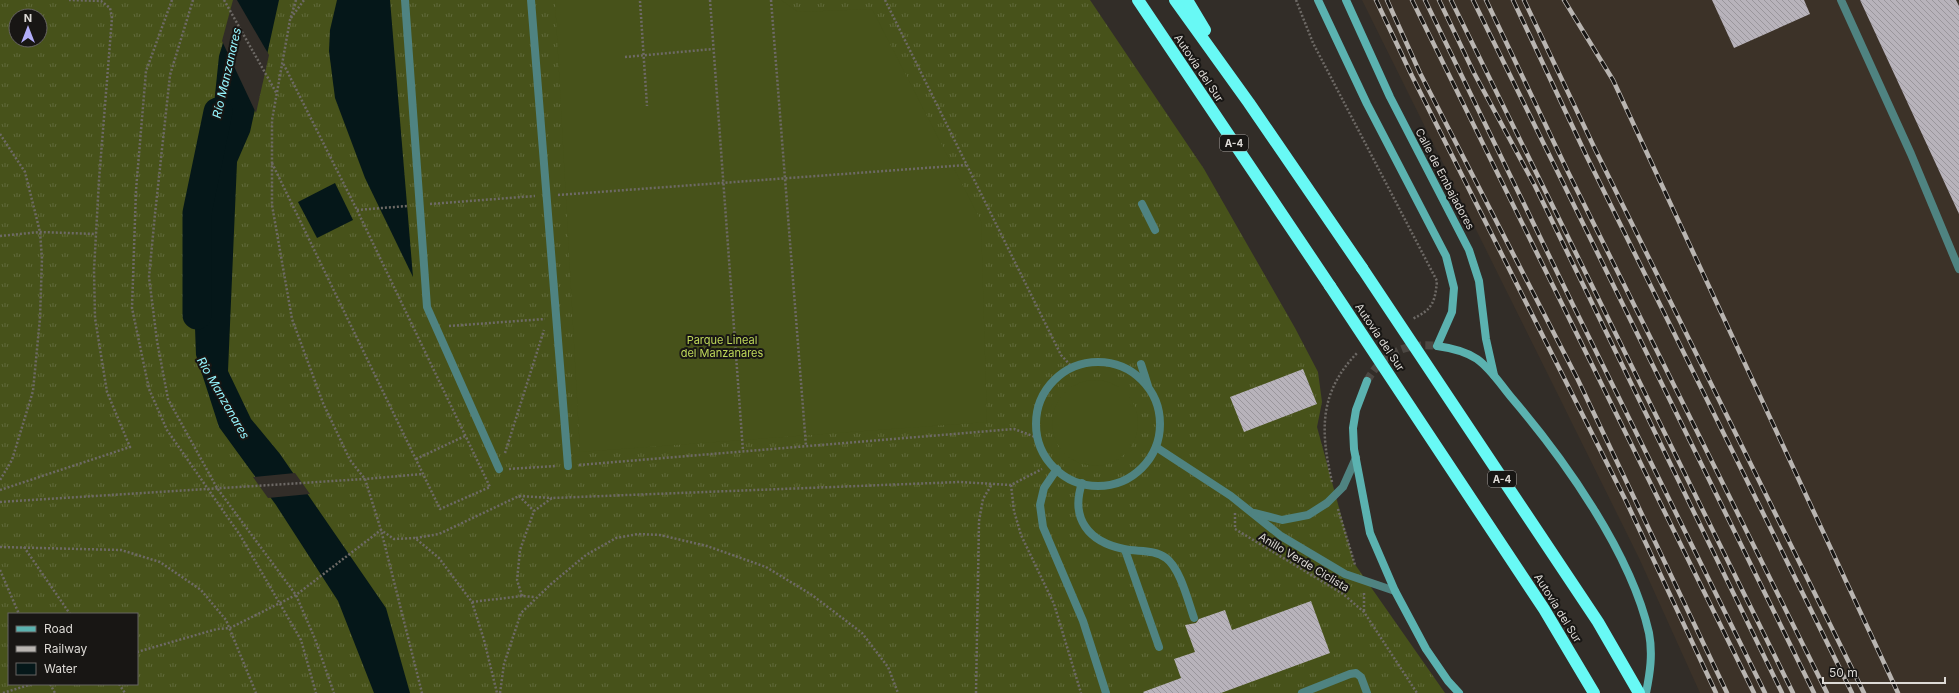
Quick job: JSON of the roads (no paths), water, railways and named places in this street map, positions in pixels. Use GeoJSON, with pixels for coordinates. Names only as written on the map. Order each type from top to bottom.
{"type":"FeatureCollection","features":[{"type":"Feature","properties":{"kind":"highway","name":"Autovía del Sur"},"geometry":{"type":"LineString","coordinates":[[1138,0],[1544,609],[1594,693]]}},
{"type":"Feature","properties":{"kind":"highway"},"geometry":{"type":"LineString","coordinates":[[1175,0],[1249,104]]}},
{"type":"Feature","properties":{"kind":"highway"},"geometry":{"type":"LineString","coordinates":[[1187,0],[1249,104]]}},
{"type":"Feature","properties":{"kind":"highway","name":"Autovía del Sur"},"geometry":{"type":"LineString","coordinates":[[1249,104],[1362,268],[1598,622],[1639,693]]}},
{"type":"Feature","properties":{"kind":"main road"},"geometry":{"type":"LineString","coordinates":[[1318,0],[1367,104],[1446,256],[1454,288],[1452,312],[1437,346],[1448,347],[1468,354],[1478,360],[1494,377],[1527,416],[1572,477],[1612,543],[1632,582],[1649,634],[1652,665],[1646,693]]}},
{"type":"Feature","properties":{"kind":"main road","name":"Calle de Embajadores"},"geometry":{"type":"LineString","coordinates":[[1346,0],[1390,97],[1470,250],[1479,281],[1486,340],[1494,377]]}},
{"type":"Feature","properties":{"kind":"main road"},"geometry":{"type":"LineString","coordinates":[[1367,381],[1356,410],[1353,428],[1356,458],[1370,533],[1395,591],[1433,660],[1459,693]]}},
{"type":"Feature","properties":{"kind":"street"},"geometry":{"type":"LineString","coordinates":[[405,0],[427,307],[499,469]]}},
{"type":"Feature","properties":{"kind":"street"},"geometry":{"type":"LineString","coordinates":[[531,0],[568,466]]}},
{"type":"Feature","properties":{"kind":"street"},"geometry":{"type":"LineString","coordinates":[[1841,0],[1911,154],[1959,269]]}},
{"type":"Feature","properties":{"kind":"street"},"geometry":{"type":"LineString","coordinates":[[1142,204],[1155,230]]}},
{"type":"Feature","properties":{"kind":"street"},"geometry":{"type":"LineString","coordinates":[[1141,364],[1148,387],[1158,406],[1161,426],[1156,447],[1145,465],[1128,478],[1108,485],[1082,484],[1068,478],[1054,467],[1043,452],[1038,438],[1037,417],[1043,397],[1055,380],[1072,367],[1087,363],[1102,362],[1117,365],[1134,373],[1148,387]]}},
{"type":"Feature","properties":{"kind":"street"},"geometry":{"type":"LineString","coordinates":[[1156,447],[1231,496],[1239,504],[1281,536],[1345,574],[1395,591]]}},
{"type":"Feature","properties":{"kind":"street"},"geometry":{"type":"LineString","coordinates":[[1252,513],[1282,520],[1308,515],[1327,503],[1343,487],[1356,458]]}},
{"type":"Feature","properties":{"kind":"street"},"geometry":{"type":"LineString","coordinates":[[1054,467],[1044,488],[1040,505],[1044,527],[1083,621],[1106,693]]}},
{"type":"Feature","properties":{"kind":"street"},"geometry":{"type":"LineString","coordinates":[[1082,484],[1078,495],[1078,507],[1082,521],[1091,535],[1105,544],[1125,550],[1149,552],[1165,557],[1174,565],[1194,618]]}},
{"type":"Feature","properties":{"kind":"street"},"geometry":{"type":"LineString","coordinates":[[1125,550],[1159,647]]}},
{"type":"Feature","properties":{"kind":"street"},"geometry":{"type":"LineString","coordinates":[[1302,693],[1356,673],[1361,677],[1367,693]]}},
{"type":"Feature","properties":{"kind":"water"},"geometry":{"type":"Polygon","coordinates":[[[236,0],[279,0],[250,132],[237,162],[228,371],[251,419],[280,454],[386,608],[410,693],[374,693],[338,601],[276,505],[219,427],[196,355],[194,300],[219,56],[236,0]]]}},
{"type":"Feature","properties":{"kind":"water"},"geometry":{"type":"Polygon","coordinates":[[[337,0],[390,0],[413,277],[365,178],[335,98],[329,51],[330,30],[337,0]]]}},
{"type":"Feature","properties":{"kind":"water"},"geometry":{"type":"Polygon","coordinates":[[[335,183],[353,220],[317,238],[298,202],[335,183]]]}},
{"type":"Feature","properties":{"kind":"waterway","name":"Río Manzanares"},"geometry":{"type":"LineString","coordinates":[[197,315],[197,213],[218,112]]}},
{"type":"Feature","properties":{"kind":"tunnel"},"geometry":{"type":"LineString","coordinates":[[1367,381],[1380,364],[1396,352],[1415,346],[1437,346]]}},
{"type":"Feature","properties":{"kind":"railway"},"geometry":{"type":"LineString","coordinates":[[1376,0],[1412,76],[1626,501],[1716,693]]}},
{"type":"Feature","properties":{"kind":"railway"},"geometry":{"type":"LineString","coordinates":[[1387,0],[1420,73],[1578,380],[1727,693]]}},
{"type":"Feature","properties":{"kind":"railway"},"geometry":{"type":"LineString","coordinates":[[1412,0],[1754,693]]}},
{"type":"Feature","properties":{"kind":"railway"},"geometry":{"type":"LineString","coordinates":[[1425,0],[1573,305],[1765,693]]}},
{"type":"Feature","properties":{"kind":"railway"},"geometry":{"type":"LineString","coordinates":[[1439,0],[1474,73],[1535,186],[1782,693]]}},
{"type":"Feature","properties":{"kind":"railway"},"geometry":{"type":"LineString","coordinates":[[1451,0],[1793,693]]}},
{"type":"Feature","properties":{"kind":"railway"},"geometry":{"type":"LineString","coordinates":[[1473,0],[1814,693]]}},
{"type":"Feature","properties":{"kind":"railway"},"geometry":{"type":"LineString","coordinates":[[1486,0],[1568,172],[1827,693]]}},
{"type":"Feature","properties":{"kind":"railway"},"geometry":{"type":"LineString","coordinates":[[1513,0],[1586,155],[1852,693]]}},
{"type":"Feature","properties":{"kind":"railway"},"geometry":{"type":"LineString","coordinates":[[1524,0],[1595,149],[1864,693]]}},
{"type":"Feature","properties":{"kind":"railway"},"geometry":{"type":"LineString","coordinates":[[1564,0],[1613,80],[1898,693]]}},
{"type":"Feature","properties":{"kind":"park label","name":"Parque Lineal del Manzanares"},"geometry":{"type":"Point","coordinates":[722,346]}}]}
